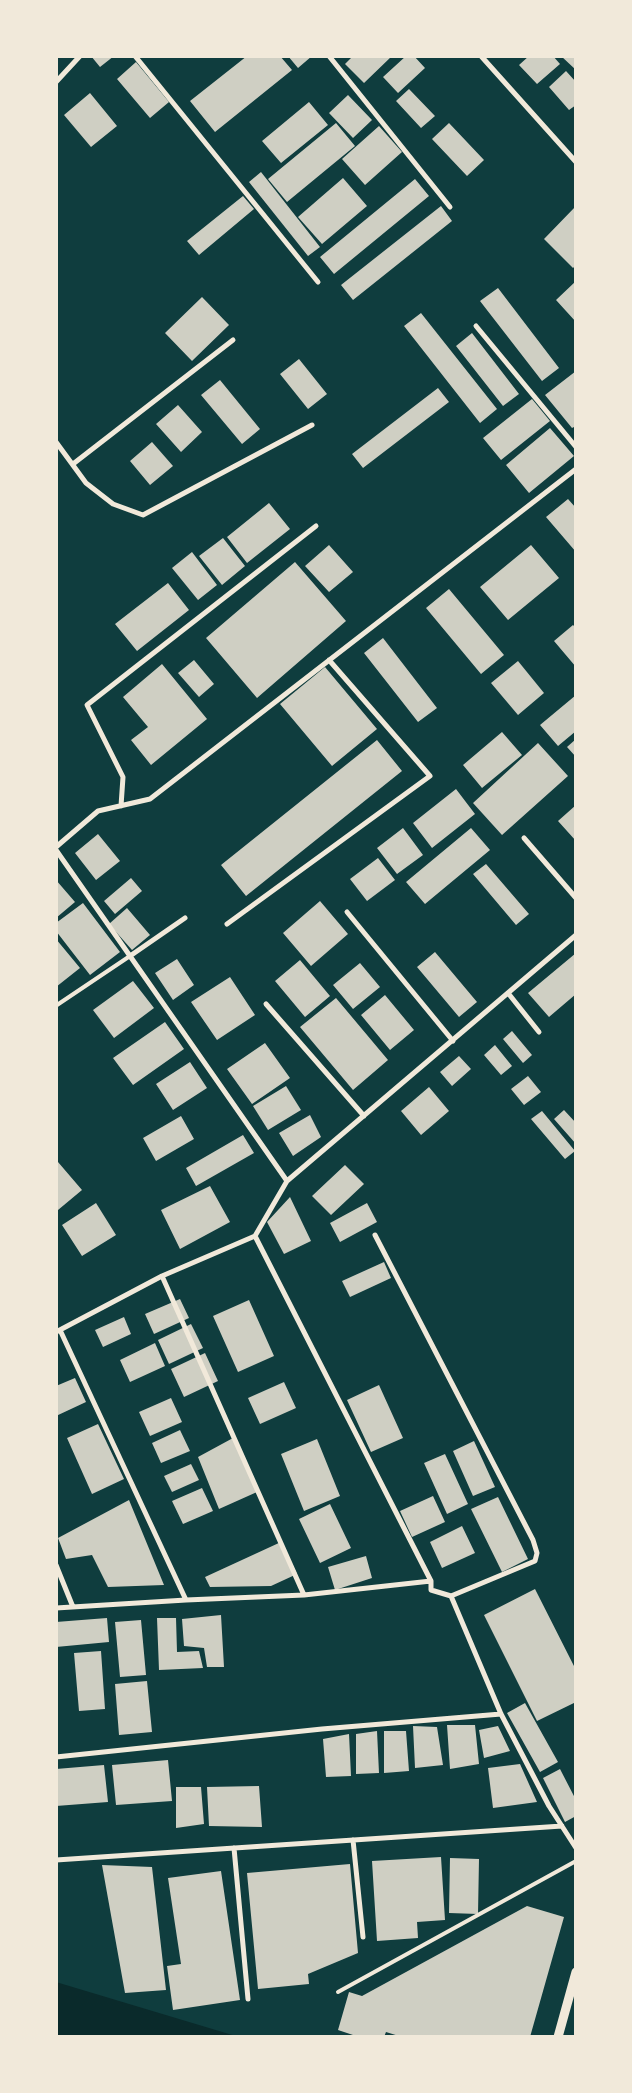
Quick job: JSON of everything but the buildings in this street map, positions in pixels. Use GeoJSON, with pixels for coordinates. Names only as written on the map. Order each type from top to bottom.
{"type":"FeatureCollection","features":[{"type":"Feature","properties":{"kind":"street"},"geometry":{"type":"LineString","coordinates":[[56,82],[80,56]]}},
{"type":"Feature","properties":{"kind":"street"},"geometry":{"type":"LineString","coordinates":[[135,56],[318,282]]}},
{"type":"Feature","properties":{"kind":"street"},"geometry":{"type":"LineString","coordinates":[[329,56],[450,207]]}},
{"type":"Feature","properties":{"kind":"street"},"geometry":{"type":"LineString","coordinates":[[481,56],[576,162]]}},
{"type":"Feature","properties":{"kind":"street"},"geometry":{"type":"LineString","coordinates":[[476,326],[576,447]]}},
{"type":"Feature","properties":{"kind":"street"},"geometry":{"type":"LineString","coordinates":[[73,464],[233,340]]}},
{"type":"Feature","properties":{"kind":"street"},"geometry":{"type":"LineString","coordinates":[[56,442],[86,483],[113,504],[143,515],[312,425]]}},
{"type":"Feature","properties":{"kind":"street"},"geometry":{"type":"LineString","coordinates":[[287,1181],[56,849],[98,811],[150,799],[576,469]]}},
{"type":"Feature","properties":{"kind":"street"},"geometry":{"type":"LineString","coordinates":[[121,806],[123,777],[87,705],[316,526]]}},
{"type":"Feature","properties":{"kind":"street"},"geometry":{"type":"LineString","coordinates":[[227,924],[430,776],[329,660]]}},
{"type":"Feature","properties":{"kind":"street"},"geometry":{"type":"LineString","coordinates":[[524,838],[576,898]]}},
{"type":"Feature","properties":{"kind":"street"},"geometry":{"type":"LineString","coordinates":[[347,912],[453,1041]]}},
{"type":"Feature","properties":{"kind":"street"},"geometry":{"type":"LineString","coordinates":[[130,956],[185,918]]}},
{"type":"Feature","properties":{"kind":"street"},"geometry":{"type":"LineString","coordinates":[[186,1600],[58,1331],[162,1276],[255,1236],[287,1181],[576,935]]}},
{"type":"Feature","properties":{"kind":"street"},"geometry":{"type":"LineString","coordinates":[[508,993],[539,1032]]}},
{"type":"Feature","properties":{"kind":"street"},"geometry":{"type":"LineString","coordinates":[[266,1004],[364,1116]]}},
{"type":"Feature","properties":{"kind":"street"},"geometry":{"type":"LineString","coordinates":[[255,1236],[431,1581],[431,1590],[451,1596],[535,1561],[537,1553],[375,1236]]}},
{"type":"Feature","properties":{"kind":"street"},"geometry":{"type":"LineString","coordinates":[[162,1276],[304,1595]]}},
{"type":"Feature","properties":{"kind":"street"},"geometry":{"type":"LineString","coordinates":[[56,1565],[72,1607]]}},
{"type":"Feature","properties":{"kind":"street"},"geometry":{"type":"LineString","coordinates":[[56,1608],[304,1595],[431,1581]]}},
{"type":"Feature","properties":{"kind":"street"},"geometry":{"type":"LineString","coordinates":[[451,1596],[501,1714],[548,1806],[576,1848]]}},
{"type":"Feature","properties":{"kind":"street"},"geometry":{"type":"LineString","coordinates":[[56,1757],[322,1729],[501,1714]]}},
{"type":"Feature","properties":{"kind":"street"},"geometry":{"type":"LineString","coordinates":[[56,1860],[562,1826]]}},
{"type":"Feature","properties":{"kind":"street"},"geometry":{"type":"LineString","coordinates":[[353,1840],[363,1937]]}},
{"type":"Feature","properties":{"kind":"street"},"geometry":{"type":"LineString","coordinates":[[234,1848],[248,1999]]}},
{"type":"Feature","properties":{"kind":"street"},"geometry":{"type":"LineString","coordinates":[[558,2037],[576,1972]]}},
{"type":"Feature","properties":{"kind":"lane"},"geometry":{"type":"LineString","coordinates":[[57,1005],[130,956]]}},
{"type":"Feature","properties":{"kind":"lane"},"geometry":{"type":"LineString","coordinates":[[338,1992],[576,1861]]}},
{"type":"Feature","properties":{"kind":"water"},"geometry":{"type":"Polygon","coordinates":[[[56,1982],[239,2037],[56,2037],[56,1982]]]}}]}
